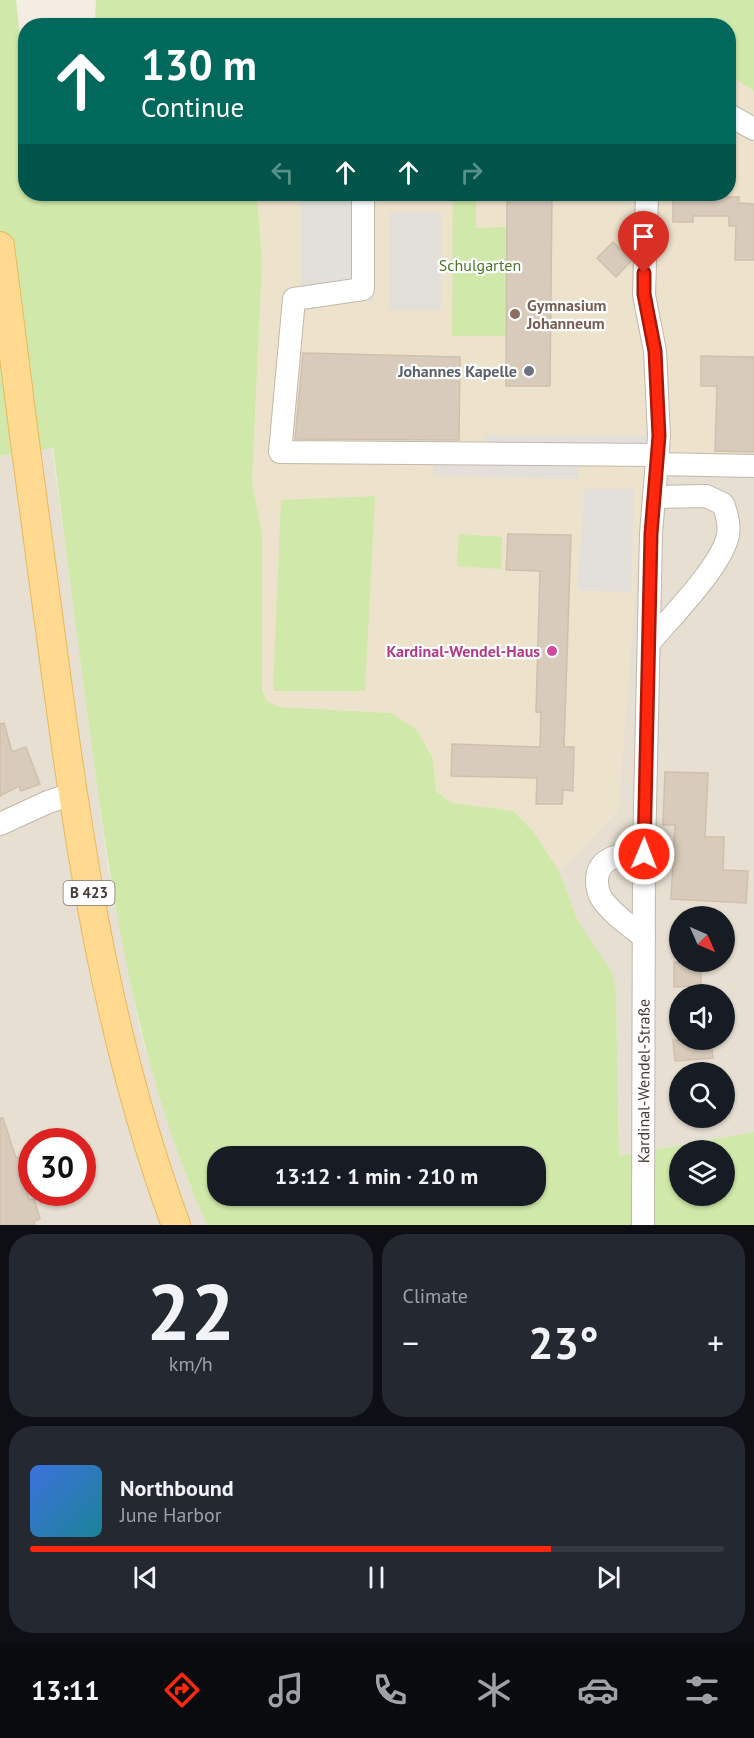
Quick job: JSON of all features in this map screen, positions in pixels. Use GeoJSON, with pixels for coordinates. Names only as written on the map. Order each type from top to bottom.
{"type":"FeatureCollection","features":[{"type":"Feature","properties":{"kind":"main road","name":"B 423"},"geometry":{"type":"LineString","coordinates":[[0,246],[72,794],[102,968],[117,1035],[141,1123],[176,1225]]}},
{"type":"Feature","properties":{"kind":"street"},"geometry":{"type":"LineString","coordinates":[[736,119],[754,129]]}},
{"type":"Feature","properties":{"kind":"street"},"geometry":{"type":"LineString","coordinates":[[363,201],[363,289],[294,299],[280,452],[657,459],[754,466]]}},
{"type":"Feature","properties":{"kind":"street","name":"Kardinal-Wendel-Straße"},"geometry":{"type":"LineString","coordinates":[[643,1225],[644,854],[649,643],[657,459],[655,351],[644,294],[647,201]]}},
{"type":"Feature","properties":{"kind":"street"},"geometry":{"type":"LineString","coordinates":[[649,643],[714,566],[729,534],[728,519],[723,504],[706,496],[655,496]]}},
{"type":"Feature","properties":{"kind":"street"},"geometry":{"type":"LineString","coordinates":[[0,824],[48,802],[72,794]]}},
{"type":"Feature","properties":{"kind":"street"},"geometry":{"type":"LineString","coordinates":[[644,854],[618,855],[604,862],[597,873],[597,889],[602,899],[644,937]]}},
{"type":"Feature","properties":{"kind":"shaded area"},"geometry":{"type":"Polygon","coordinates":[[[736,79],[754,91],[754,470],[644,471],[618,811],[559,871],[533,831],[513,811],[451,804],[436,791],[433,759],[391,713],[280,707],[267,701],[262,690],[262,533],[252,482],[262,262],[258,201],[736,201],[736,79]]]}},
{"type":"Feature","properties":{"kind":"shaded area"},"geometry":{"type":"Polygon","coordinates":[[[301,201],[373,201],[374,301],[301,302],[301,201]]]}},
{"type":"Feature","properties":{"kind":"shaded area"},"geometry":{"type":"Polygon","coordinates":[[[390,212],[442,212],[441,310],[389,310],[390,212]]]}},
{"type":"Feature","properties":{"kind":"shaded area"},"geometry":{"type":"Polygon","coordinates":[[[485,435],[651,436],[649,455],[579,450],[578,479],[434,476],[432,453],[485,458],[485,435]]]}},
{"type":"Feature","properties":{"kind":"shaded area"},"geometry":{"type":"Polygon","coordinates":[[[52,448],[108,868],[140,1030],[165,1115],[188,1181],[207,1225],[0,1225],[0,456],[52,448]]]}},
{"type":"Feature","properties":{"kind":"shaded area"},"geometry":{"type":"Polygon","coordinates":[[[754,470],[754,1132],[709,1140],[669,1140],[669,1147],[619,1156],[616,991],[612,972],[578,921],[559,871],[618,811],[644,471],[754,470]]]}},
{"type":"Feature","properties":{"kind":"shaded area"},"geometry":{"type":"Polygon","coordinates":[[[585,489],[634,489],[631,592],[577,590],[585,489]]]}},
{"type":"Feature","properties":{"kind":"green space"},"geometry":{"type":"Polygon","coordinates":[[[0,0],[16,0],[18,18],[18,201],[258,201],[262,262],[252,482],[262,533],[262,690],[267,701],[280,707],[391,713],[416,729],[433,759],[436,791],[451,803],[513,811],[533,831],[559,871],[578,921],[612,972],[616,991],[619,1156],[669,1147],[669,1206],[735,1206],[735,1140],[709,1140],[754,1132],[754,1225],[207,1225],[183,1167],[163,1108],[131,987],[99,803],[53,448],[0,456],[0,0]]]}},
{"type":"Feature","properties":{"kind":"green space"},"geometry":{"type":"Polygon","coordinates":[[[96,0],[754,0],[754,91],[736,79],[736,18],[95,18],[96,0]]]}},
{"type":"Feature","properties":{"kind":"green space","name":"Schulgarten"},"geometry":{"type":"Polygon","coordinates":[[[453,201],[476,201],[476,228],[507,227],[506,336],[452,336],[453,201]]]}},
{"type":"Feature","properties":{"kind":"green space"},"geometry":{"type":"Polygon","coordinates":[[[375,496],[365,691],[273,691],[281,500],[375,496]]]}},
{"type":"Feature","properties":{"kind":"green space"},"geometry":{"type":"Polygon","coordinates":[[[459,534],[502,537],[501,569],[457,566],[459,534]]]}},
{"type":"Feature","properties":{"kind":"building"},"geometry":{"type":"Polygon","coordinates":[[[736,197],[739,197],[739,203],[754,204],[754,260],[735,260],[736,226],[729,226],[729,216],[693,216],[693,222],[673,222],[673,201],[736,201],[736,197]]]}},
{"type":"Feature","properties":{"kind":"building"},"geometry":{"type":"Polygon","coordinates":[[[507,201],[552,201],[550,386],[506,386],[507,201]]]}},
{"type":"Feature","properties":{"kind":"building"},"geometry":{"type":"Polygon","coordinates":[[[613,242],[632,260],[616,277],[597,258],[613,242]]]}},
{"type":"Feature","properties":{"kind":"building"},"geometry":{"type":"Polygon","coordinates":[[[303,353],[460,357],[459,440],[295,439],[303,353]]]}},
{"type":"Feature","properties":{"kind":"building"},"geometry":{"type":"Polygon","coordinates":[[[701,356],[754,357],[754,452],[715,451],[717,386],[701,386],[701,356]]]}},
{"type":"Feature","properties":{"kind":"building","name":"Kardinal-Wendel-Haus"},"geometry":{"type":"Polygon","coordinates":[[[508,534],[571,535],[564,747],[574,747],[573,791],[563,790],[562,804],[536,804],[537,778],[451,776],[452,744],[540,747],[541,712],[536,712],[540,571],[506,570],[508,534]]]}},
{"type":"Feature","properties":{"kind":"building"},"geometry":{"type":"Polygon","coordinates":[[[4,723],[12,752],[26,747],[40,784],[21,791],[19,786],[0,796],[0,724],[4,723]]]}},
{"type":"Feature","properties":{"kind":"building"},"geometry":{"type":"Polygon","coordinates":[[[665,772],[708,773],[705,837],[724,837],[723,870],[748,871],[746,903],[671,899],[675,825],[663,825],[665,772]]]}},
{"type":"Feature","properties":{"kind":"building"},"geometry":{"type":"Polygon","coordinates":[[[674,972],[701,972],[701,984],[674,984],[674,972]]]}},
{"type":"Feature","properties":{"kind":"building"},"geometry":{"type":"Polygon","coordinates":[[[674,1050],[712,1050],[713,1058],[675,1061],[674,1050]]]}},
{"type":"Feature","properties":{"kind":"building"},"geometry":{"type":"Polygon","coordinates":[[[0,1118],[3,1118],[16,1158],[18,1157],[18,1206],[36,1206],[40,1219],[34,1221],[35,1225],[0,1225],[0,1118]]]}},
{"type":"Feature","properties":{"kind":"place","name":"Gymnasium Johanneum"},"geometry":{"type":"Point","coordinates":[515,314]}},
{"type":"Feature","properties":{"kind":"place","name":"Johannes Kapelle"},"geometry":{"type":"Point","coordinates":[529,371]}},
{"type":"Feature","properties":{"kind":"place","name":"Kardinal-Wendel-Haus"},"geometry":{"type":"Point","coordinates":[552,651]}},
{"type":"Feature","properties":{"kind":"route"},"geometry":{"type":"LineString","coordinates":[[644,273],[644,294],[655,351],[659,436],[651,534],[644,854]]}}]}
